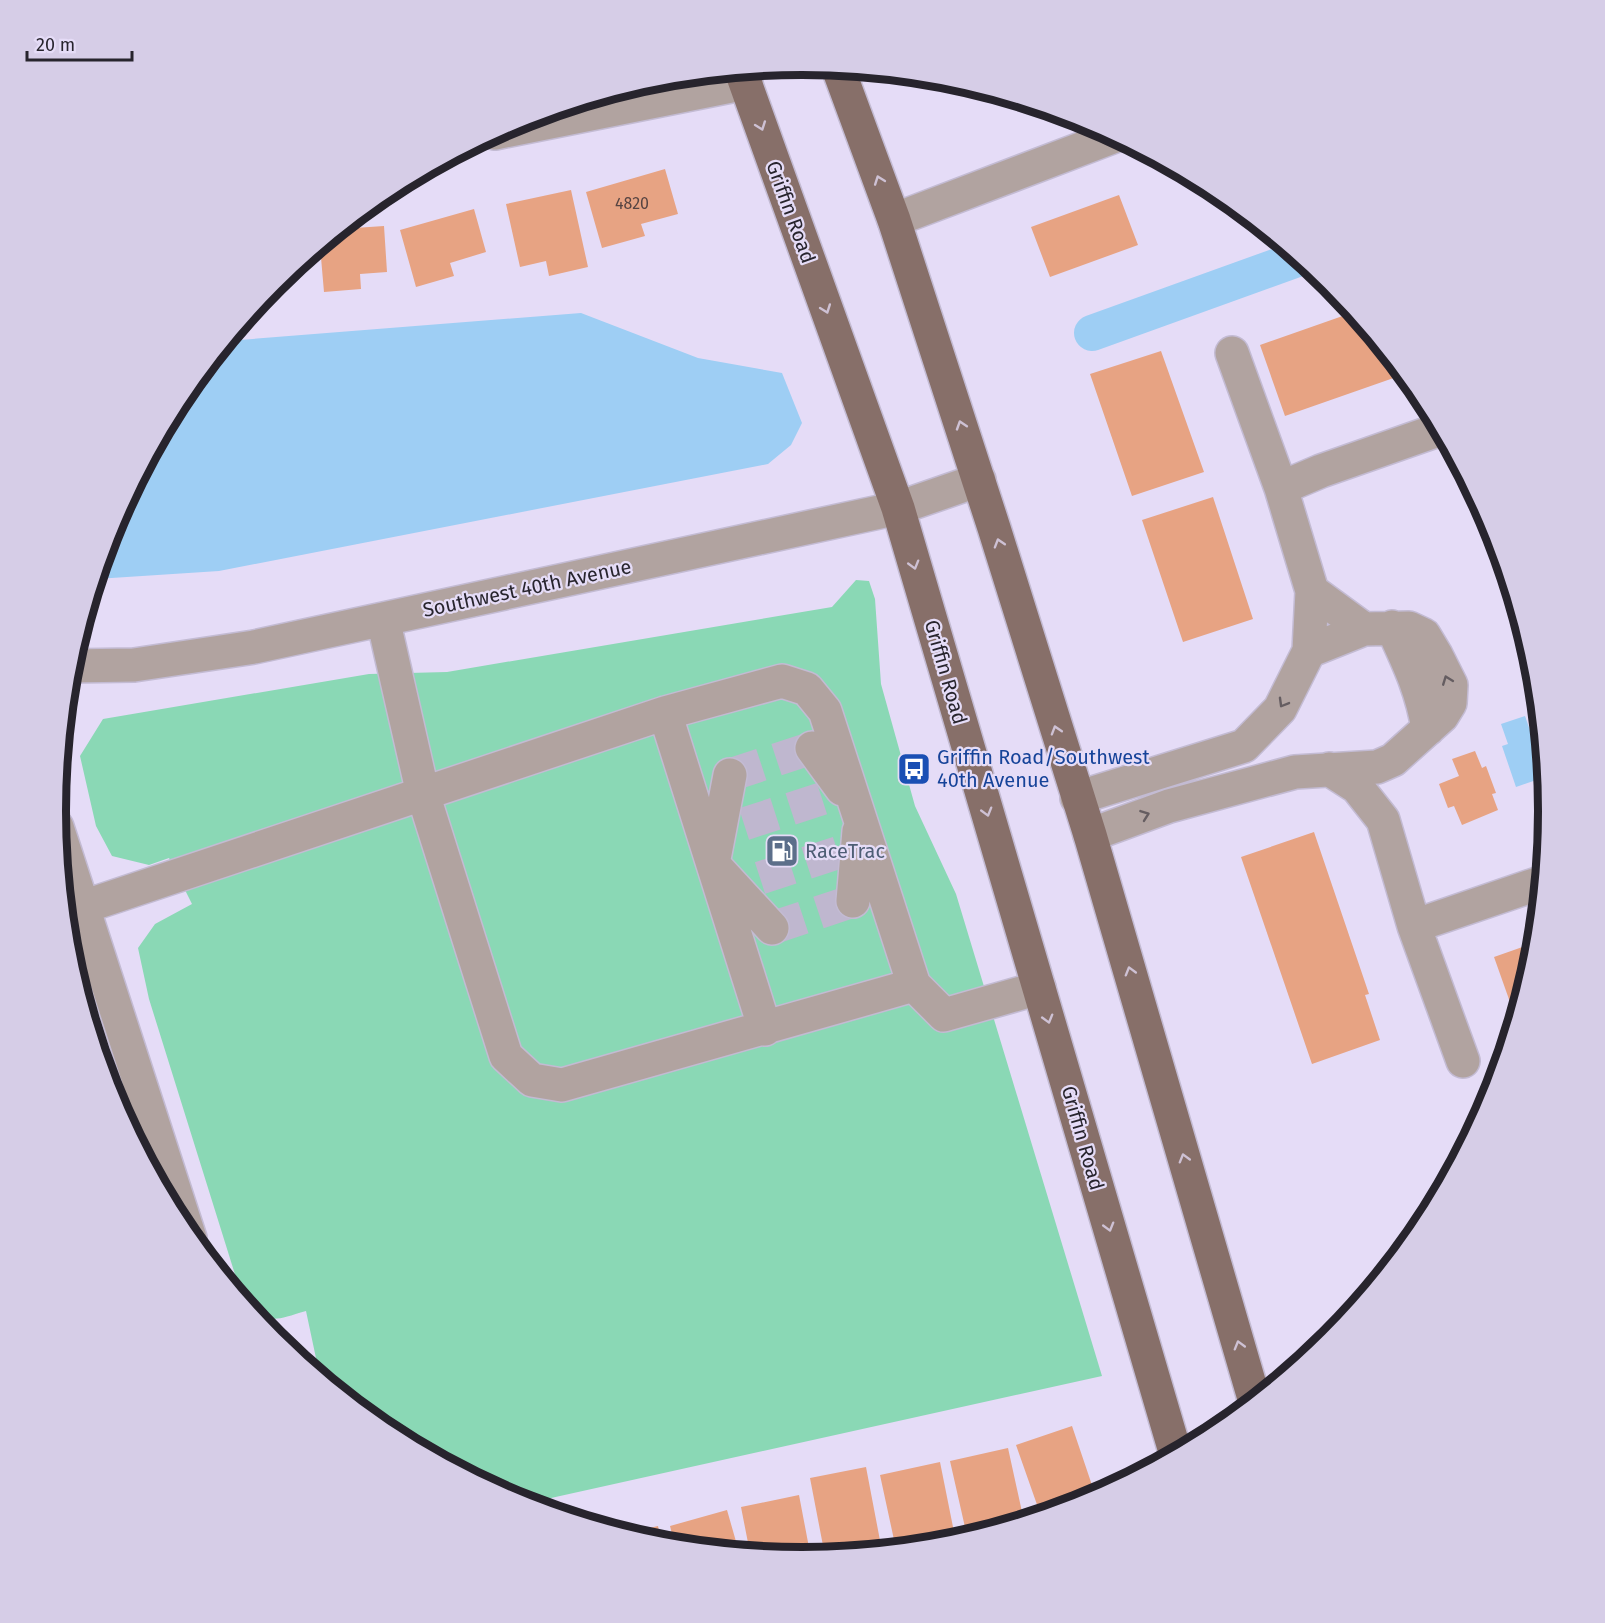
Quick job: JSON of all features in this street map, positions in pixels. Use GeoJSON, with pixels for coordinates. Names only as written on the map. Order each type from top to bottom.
{"type":"FeatureCollection","features":[{"type":"Feature","properties":{"kind":"main road"},"geometry":{"type":"LineString","coordinates":[[841,77],[894,220],[979,480],[1090,836],[1253,1394]]}},
{"type":"Feature","properties":{"kind":"main road","name":"Griffin Road"},"geometry":{"type":"LineString","coordinates":[[743,78],[898,508],[1174,1447]]}},
{"type":"Feature","properties":{"kind":"street"},"geometry":{"type":"LineString","coordinates":[[546,121],[737,78]]}},
{"type":"Feature","properties":{"kind":"street"},"geometry":{"type":"LineString","coordinates":[[894,220],[1105,140]]}},
{"type":"Feature","properties":{"kind":"street"},"geometry":{"type":"LineString","coordinates":[[1077,798],[1244,746],[1280,709],[1309,651],[1312,591],[1281,488],[1232,352]]}},
{"type":"Feature","properties":{"kind":"street"},"geometry":{"type":"LineString","coordinates":[[1281,488],[1321,471],[1433,432]]}},
{"type":"Feature","properties":{"kind":"street","name":"Southwest 40th Avenue"},"geometry":{"type":"LineString","coordinates":[[81,666],[134,665],[254,647],[898,508],[979,480]]}},
{"type":"Feature","properties":{"kind":"street"},"geometry":{"type":"LineString","coordinates":[[1312,591],[1378,628]]}},
{"type":"Feature","properties":{"kind":"street"},"geometry":{"type":"LineString","coordinates":[[383,619],[423,794],[506,1056],[532,1080],[562,1085],[914,985]]}},
{"type":"Feature","properties":{"kind":"street"},"geometry":{"type":"LineString","coordinates":[[1090,836],[1169,806],[1295,772],[1377,767],[1393,760],[1442,716],[1450,703],[1451,685],[1424,634],[1409,628],[1378,628],[1309,651]]}},
{"type":"Feature","properties":{"kind":"street"},"geometry":{"type":"LineString","coordinates":[[83,907],[665,714],[782,681],[807,689],[825,711],[914,985],[944,1015],[1039,988]]}},
{"type":"Feature","properties":{"kind":"street"},"geometry":{"type":"LineString","coordinates":[[665,714],[765,1029]]}},
{"type":"Feature","properties":{"kind":"street"},"geometry":{"type":"LineString","coordinates":[[812,748],[860,814],[854,901]]}},
{"type":"Feature","properties":{"kind":"street"},"geometry":{"type":"LineString","coordinates":[[1383,820],[1393,760]]}},
{"type":"Feature","properties":{"kind":"street"},"geometry":{"type":"LineString","coordinates":[[1329,769],[1357,787],[1383,820],[1414,926],[1463,1061]]}},
{"type":"Feature","properties":{"kind":"street"},"geometry":{"type":"LineString","coordinates":[[713,864],[730,775]]}},
{"type":"Feature","properties":{"kind":"street"},"geometry":{"type":"LineString","coordinates":[[824,798],[860,814]]}},
{"type":"Feature","properties":{"kind":"street"},"geometry":{"type":"LineString","coordinates":[[840,852],[860,814]]}},
{"type":"Feature","properties":{"kind":"street"},"geometry":{"type":"LineString","coordinates":[[713,864],[744,824]]}},
{"type":"Feature","properties":{"kind":"street"},"geometry":{"type":"LineString","coordinates":[[68,861],[178,1202]]}},
{"type":"Feature","properties":{"kind":"street"},"geometry":{"type":"LineString","coordinates":[[713,864],[760,878]]}},
{"type":"Feature","properties":{"kind":"street"},"geometry":{"type":"LineString","coordinates":[[713,864],[772,928]]}},
{"type":"Feature","properties":{"kind":"street"},"geometry":{"type":"LineString","coordinates":[[1414,926],[1535,885]]}},
{"type":"Feature","properties":{"kind":"green space"},"geometry":{"type":"Polygon","coordinates":[[[856,580],[869,581],[875,599],[881,684],[915,806],[956,894],[1102,1376],[542,1500],[477,1472],[393,1424],[318,1365],[306,1311],[278,1319],[269,1318],[238,1284],[149,999],[138,948],[155,924],[192,904],[169,858],[149,865],[112,856],[96,826],[80,756],[103,719],[369,674],[447,672],[832,607],[856,580]]]}},
{"type":"Feature","properties":{"kind":"water"},"geometry":{"type":"Polygon","coordinates":[[[581,313],[698,358],[782,373],[802,423],[791,445],[768,464],[219,571],[104,578],[122,530],[165,443],[190,402],[237,340],[581,313]]]}},
{"type":"Feature","properties":{"kind":"water"},"geometry":{"type":"Polygon","coordinates":[[[1525,716],[1536,746],[1536,757],[1532,758],[1538,779],[1516,787],[1502,746],[1508,744],[1501,724],[1525,716]]]}},
{"type":"Feature","properties":{"kind":"building"},"geometry":{"type":"Polygon","coordinates":[[[665,169],[678,214],[641,224],[645,236],[602,248],[586,192],[665,169]]]}},
{"type":"Feature","properties":{"kind":"building"},"geometry":{"type":"Polygon","coordinates":[[[571,190],[588,267],[549,276],[546,261],[520,267],[506,204],[571,190]]]}},
{"type":"Feature","properties":{"kind":"building"},"geometry":{"type":"Polygon","coordinates":[[[1119,195],[1138,245],[1050,277],[1031,227],[1119,195]]]}},
{"type":"Feature","properties":{"kind":"building"},"geometry":{"type":"Polygon","coordinates":[[[474,209],[486,252],[450,263],[454,276],[416,287],[400,230],[474,209]]]}},
{"type":"Feature","properties":{"kind":"building"},"geometry":{"type":"Polygon","coordinates":[[[384,226],[387,272],[360,274],[361,289],[324,292],[321,255],[353,228],[384,226]]]}},
{"type":"Feature","properties":{"kind":"building"},"geometry":{"type":"Polygon","coordinates":[[[1346,315],[1397,377],[1285,416],[1260,345],[1346,315]]]}},
{"type":"Feature","properties":{"kind":"building"},"geometry":{"type":"Polygon","coordinates":[[[1161,351],[1204,472],[1132,496],[1090,374],[1161,351]]]}},
{"type":"Feature","properties":{"kind":"building"},"geometry":{"type":"Polygon","coordinates":[[[1213,497],[1253,619],[1183,642],[1142,520],[1213,497]]]}},
{"type":"Feature","properties":{"kind":"building"},"geometry":{"type":"Polygon","coordinates":[[[1475,751],[1482,768],[1486,766],[1496,793],[1492,794],[1498,810],[1462,825],[1454,806],[1448,808],[1439,784],[1459,776],[1452,759],[1475,751]]]}},
{"type":"Feature","properties":{"kind":"building"},"geometry":{"type":"Polygon","coordinates":[[[1314,832],[1369,994],[1365,995],[1380,1040],[1312,1064],[1241,857],[1314,832]]]}},
{"type":"Feature","properties":{"kind":"building"},"geometry":{"type":"Polygon","coordinates":[[[1527,946],[1512,1008],[1494,957],[1527,946]]]}},
{"type":"Feature","properties":{"kind":"building"},"geometry":{"type":"Polygon","coordinates":[[[1072,1426],[1093,1488],[1039,1509],[1016,1445],[1072,1426]]]}},
{"type":"Feature","properties":{"kind":"building"},"geometry":{"type":"Polygon","coordinates":[[[1008,1448],[1022,1514],[966,1529],[950,1461],[1008,1448]]]}},
{"type":"Feature","properties":{"kind":"building"},"geometry":{"type":"Polygon","coordinates":[[[940,1462],[954,1532],[895,1542],[880,1475],[940,1462]]]}},
{"type":"Feature","properties":{"kind":"building"},"geometry":{"type":"Polygon","coordinates":[[[866,1467],[881,1544],[823,1547],[810,1478],[866,1467]]]}},
{"type":"Feature","properties":{"kind":"building"},"geometry":{"type":"Polygon","coordinates":[[[799,1495],[809,1548],[749,1546],[741,1507],[799,1495]]]}},
{"type":"Feature","properties":{"kind":"building"},"geometry":{"type":"Polygon","coordinates":[[[727,1510],[737,1545],[673,1536],[670,1526],[727,1510]]]}},
{"type":"Feature","properties":{"kind":"building"},"geometry":{"type":"Polygon","coordinates":[[[658,1526],[660,1534],[659,1534],[641,1530],[658,1526]]]}},
{"type":"Feature","properties":{"kind":"waterway"},"geometry":{"type":"LineString","coordinates":[[1092,333],[1291,261]]}},
{"type":"Feature","properties":{"kind":"tunnel"},"geometry":{"type":"LineString","coordinates":[[730,775],[812,748]]}},
{"type":"Feature","properties":{"kind":"tunnel"},"geometry":{"type":"LineString","coordinates":[[744,824],[824,798]]}},
{"type":"Feature","properties":{"kind":"tunnel"},"geometry":{"type":"LineString","coordinates":[[760,878],[840,852]]}},
{"type":"Feature","properties":{"kind":"tunnel"},"geometry":{"type":"LineString","coordinates":[[772,928],[853,901]]}},
{"type":"Feature","properties":{"kind":"place","name":"Griffin Road/Southwest 40th Avenue"},"geometry":{"type":"Point","coordinates":[914,769]}},
{"type":"Feature","properties":{"kind":"place","name":"RaceTrac"},"geometry":{"type":"Point","coordinates":[782,851]}}]}
